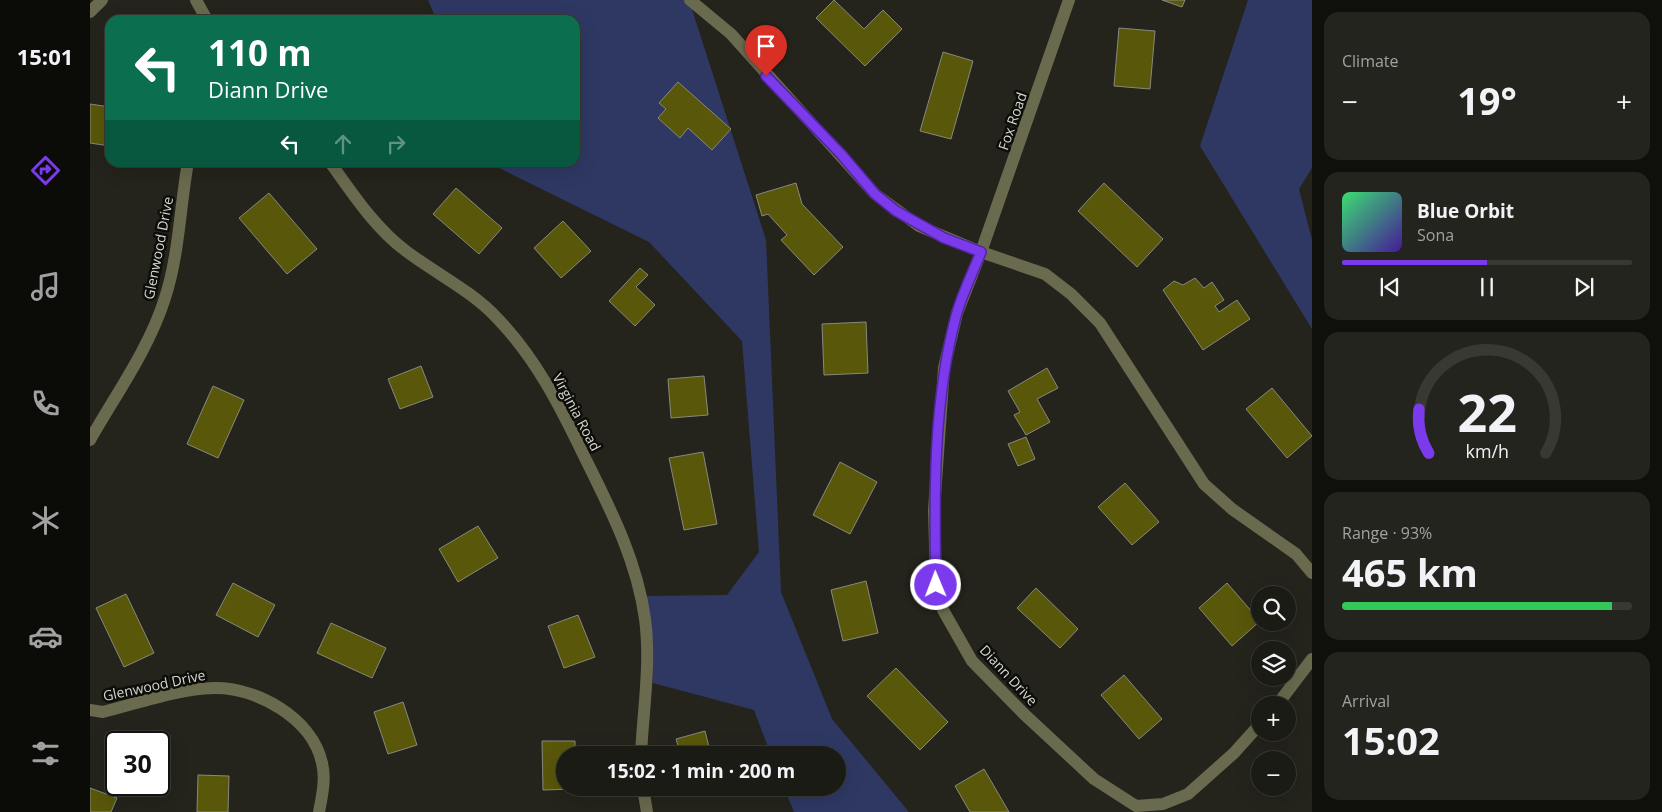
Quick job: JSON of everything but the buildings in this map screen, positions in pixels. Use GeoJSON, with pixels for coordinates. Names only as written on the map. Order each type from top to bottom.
{"type":"FeatureCollection","features":[{"type":"Feature","properties":{"kind":"street"},"geometry":{"type":"LineString","coordinates":[[90,12],[102,0]]}},
{"type":"Feature","properties":{"kind":"street"},"geometry":{"type":"LineString","coordinates":[[196,0],[204,15]]}},
{"type":"Feature","properties":{"kind":"street"},"geometry":{"type":"LineString","coordinates":[[690,0],[731,34],[875,194],[919,226],[981,252],[1044,274],[1071,294],[1106,331],[1204,484],[1232,509],[1296,554],[1312,573]]}},
{"type":"Feature","properties":{"kind":"street","name":"Fox Road"},"geometry":{"type":"LineString","coordinates":[[981,252],[1069,0]]}},
{"type":"Feature","properties":{"kind":"street","name":"Glenwood Drive"},"geometry":{"type":"LineString","coordinates":[[90,440],[157,322],[166,296],[173,264],[187,167]]}},
{"type":"Feature","properties":{"kind":"street","name":"Virginia Road"},"geometry":{"type":"LineString","coordinates":[[334,167],[384,232],[404,250],[496,317],[528,356],[560,407],[626,543],[637,580],[645,621],[647,663],[642,746]]}},
{"type":"Feature","properties":{"kind":"street","name":"Diann Drive"},"geometry":{"type":"LineString","coordinates":[[981,252],[957,313],[944,368],[934,510],[936,585],[943,610],[972,661],[1024,714],[1094,778],[1136,806],[1163,804],[1188,794],[1234,753],[1251,734]]}},
{"type":"Feature","properties":{"kind":"street"},"geometry":{"type":"LineString","coordinates":[[1284,696],[1312,659]]}},
{"type":"Feature","properties":{"kind":"street","name":"Glenwood Drive"},"geometry":{"type":"LineString","coordinates":[[90,710],[103,712],[188,690],[216,688],[243,692],[268,702],[302,726],[317,748],[324,774],[319,812]]}},
{"type":"Feature","properties":{"kind":"street"},"geometry":{"type":"LineString","coordinates":[[644,796],[646,812]]}},
{"type":"Feature","properties":{"kind":"shaded area"},"geometry":{"type":"Polygon","coordinates":[[[428,0],[689,0],[766,240],[781,592],[832,719],[909,812],[794,812],[787,796],[846,796],[846,746],[768,746],[754,710],[653,683],[647,596],[727,595],[759,552],[742,341],[649,242],[497,167],[580,167],[580,15],[434,15],[428,0]]]}},
{"type":"Feature","properties":{"kind":"shaded area"},"geometry":{"type":"Polygon","coordinates":[[[1248,0],[1312,0],[1312,168],[1299,189],[1312,240],[1312,329],[1200,146],[1248,0]]]}},
{"type":"Feature","properties":{"kind":"route"},"geometry":{"type":"LineString","coordinates":[[766,76],[841,154],[856,174],[875,194],[919,226],[981,252],[957,313],[944,368],[934,510],[936,585]]}}]}
